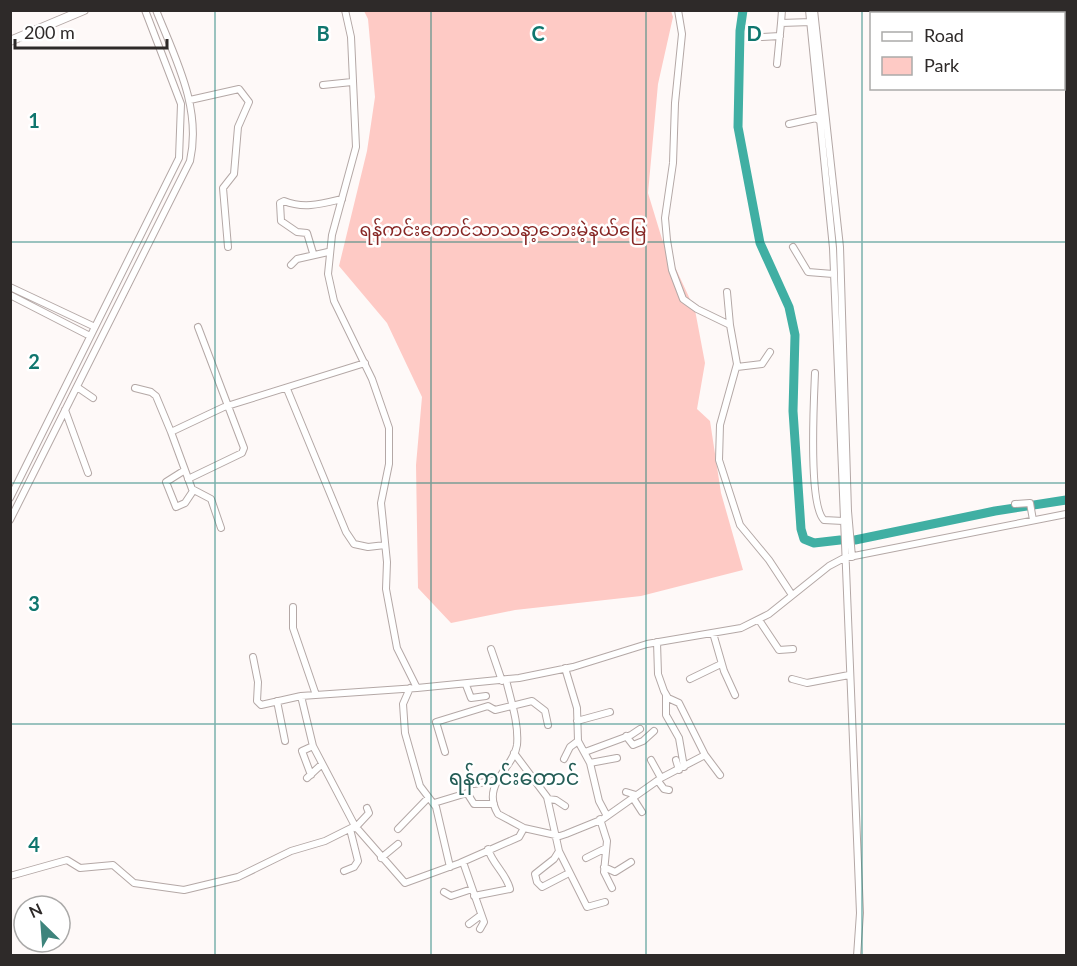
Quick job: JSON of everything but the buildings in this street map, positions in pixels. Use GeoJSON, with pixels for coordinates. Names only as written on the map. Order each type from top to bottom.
{"type":"FeatureCollection","features":[{"type":"Feature","properties":{"kind":"street"},"geometry":{"type":"LineString","coordinates":[[10,35],[71,10]]}},
{"type":"Feature","properties":{"kind":"street"},"geometry":{"type":"LineString","coordinates":[[10,41],[84,10]]}},
{"type":"Feature","properties":{"kind":"street"},"geometry":{"type":"LineString","coordinates":[[10,498],[179,158],[181,104],[145,10]]}},
{"type":"Feature","properties":{"kind":"street"},"geometry":{"type":"LineString","coordinates":[[10,520],[190,161],[193,121],[190,100],[156,10]]}},
{"type":"Feature","properties":{"kind":"street"},"geometry":{"type":"LineString","coordinates":[[345,10],[351,37],[356,147],[328,252],[328,274],[334,301],[365,363],[383,408],[390,440],[390,464],[381,503],[386,589],[393,633],[414,688]]}},
{"type":"Feature","properties":{"kind":"street"},"geometry":{"type":"LineString","coordinates":[[678,10],[682,34],[675,103],[673,163],[665,218],[669,254],[683,299],[697,309],[730,325]]}},
{"type":"Feature","properties":{"kind":"street"},"geometry":{"type":"LineString","coordinates":[[777,64],[782,10]]}},
{"type":"Feature","properties":{"kind":"street"},"geometry":{"type":"LineString","coordinates":[[809,10],[814,30],[840,247],[838,297],[843,521],[848,558]]}},
{"type":"Feature","properties":{"kind":"street"},"geometry":{"type":"LineString","coordinates":[[814,10],[820,121],[833,274],[838,297],[848,506],[849,675],[860,913],[857,956]]}},
{"type":"Feature","properties":{"kind":"street"},"geometry":{"type":"LineString","coordinates":[[782,23],[811,22]]}},
{"type":"Feature","properties":{"kind":"street"},"geometry":{"type":"LineString","coordinates":[[762,37],[780,36]]}},
{"type":"Feature","properties":{"kind":"street"},"geometry":{"type":"LineString","coordinates":[[323,85],[352,82]]}},
{"type":"Feature","properties":{"kind":"street"},"geometry":{"type":"LineString","coordinates":[[190,100],[239,89],[249,102],[238,127],[234,174],[223,188],[228,247]]}},
{"type":"Feature","properties":{"kind":"street"},"geometry":{"type":"LineString","coordinates":[[789,124],[816,118],[820,121]]}},
{"type":"Feature","properties":{"kind":"street"},"geometry":{"type":"LineString","coordinates":[[313,253],[308,233],[297,232],[281,221],[280,202],[310,206],[342,199]]}},
{"type":"Feature","properties":{"kind":"street"},"geometry":{"type":"LineString","coordinates":[[793,247],[808,272],[833,274]]}},
{"type":"Feature","properties":{"kind":"street"},"geometry":{"type":"LineString","coordinates":[[291,265],[297,259],[313,253],[328,252]]}},
{"type":"Feature","properties":{"kind":"street"},"geometry":{"type":"LineString","coordinates":[[10,287],[93,332]]}},
{"type":"Feature","properties":{"kind":"street"},"geometry":{"type":"LineString","coordinates":[[727,292],[737,367],[720,425],[719,460],[740,525],[769,560],[792,595]]}},
{"type":"Feature","properties":{"kind":"street"},"geometry":{"type":"LineString","coordinates":[[10,295],[93,332]]}},
{"type":"Feature","properties":{"kind":"street"},"geometry":{"type":"LineString","coordinates":[[188,479],[244,450],[198,327]]}},
{"type":"Feature","properties":{"kind":"street"},"geometry":{"type":"LineString","coordinates":[[737,367],[762,364],[770,352]]}},
{"type":"Feature","properties":{"kind":"street"},"geometry":{"type":"LineString","coordinates":[[171,432],[228,406],[365,363]]}},
{"type":"Feature","properties":{"kind":"street"},"geometry":{"type":"LineString","coordinates":[[815,373],[813,460],[818,511],[824,520],[843,521]]}},
{"type":"Feature","properties":{"kind":"street"},"geometry":{"type":"LineString","coordinates":[[77,387],[93,398]]}},
{"type":"Feature","properties":{"kind":"street"},"geometry":{"type":"LineString","coordinates":[[135,388],[151,392],[156,396],[193,491],[211,499],[221,528]]}},
{"type":"Feature","properties":{"kind":"street"},"geometry":{"type":"LineString","coordinates":[[287,389],[346,532],[354,544],[368,547],[385,545]]}},
{"type":"Feature","properties":{"kind":"street"},"geometry":{"type":"LineString","coordinates":[[65,410],[88,473]]}},
{"type":"Feature","properties":{"kind":"street"},"geometry":{"type":"LineString","coordinates":[[185,471],[166,482],[176,507],[182,506],[193,491]]}},
{"type":"Feature","properties":{"kind":"street"},"geometry":{"type":"LineString","coordinates":[[1015,504],[1031,508],[1033,520]]}},
{"type":"Feature","properties":{"kind":"street"},"geometry":{"type":"LineString","coordinates":[[253,657],[258,682],[257,701],[261,705],[301,696],[504,681],[565,668],[657,642],[741,628],[759,620],[829,566],[848,558],[1066,514]]}},
{"type":"Feature","properties":{"kind":"street"},"geometry":{"type":"LineString","coordinates":[[293,607],[293,628],[316,695]]}},
{"type":"Feature","properties":{"kind":"street"},"geometry":{"type":"LineString","coordinates":[[759,620],[779,650],[793,649]]}},
{"type":"Feature","properties":{"kind":"street"},"geometry":{"type":"LineString","coordinates":[[713,633],[721,664],[735,695]]}},
{"type":"Feature","properties":{"kind":"street"},"geometry":{"type":"LineString","coordinates":[[657,642],[658,674],[666,696],[666,715],[679,738],[682,769]]}},
{"type":"Feature","properties":{"kind":"street"},"geometry":{"type":"LineString","coordinates":[[491,649],[512,705],[517,741],[514,753],[498,780],[494,804],[503,818],[524,828],[556,835],[566,834],[603,818],[660,780],[705,755]]}},
{"type":"Feature","properties":{"kind":"street"},"geometry":{"type":"LineString","coordinates":[[690,679],[721,664]]}},
{"type":"Feature","properties":{"kind":"street"},"geometry":{"type":"LineString","coordinates":[[565,668],[578,708],[578,741],[590,763],[603,818],[607,839],[604,873],[612,888]]}},
{"type":"Feature","properties":{"kind":"street"},"geometry":{"type":"LineString","coordinates":[[792,679],[807,683],[849,675]]}},
{"type":"Feature","properties":{"kind":"street"},"geometry":{"type":"LineString","coordinates":[[466,685],[471,698],[486,696]]}},
{"type":"Feature","properties":{"kind":"street"},"geometry":{"type":"LineString","coordinates":[[414,688],[404,700],[404,725],[417,779],[428,798],[434,803],[450,867]]}},
{"type":"Feature","properties":{"kind":"street"},"geometry":{"type":"LineString","coordinates":[[301,696],[313,746],[353,828],[358,861],[354,867],[344,871]]}},
{"type":"Feature","properties":{"kind":"street"},"geometry":{"type":"LineString","coordinates":[[666,696],[679,703],[705,755],[720,775]]}},
{"type":"Feature","properties":{"kind":"street"},"geometry":{"type":"LineString","coordinates":[[277,701],[285,741]]}},
{"type":"Feature","properties":{"kind":"street"},"geometry":{"type":"LineString","coordinates":[[446,752],[436,722],[488,706],[495,710],[535,702],[545,711],[548,725]]}},
{"type":"Feature","properties":{"kind":"street"},"geometry":{"type":"LineString","coordinates":[[577,722],[610,711]]}},
{"type":"Feature","properties":{"kind":"street"},"geometry":{"type":"LineString","coordinates":[[585,752],[639,729]]}},
{"type":"Feature","properties":{"kind":"street"},"geometry":{"type":"LineString","coordinates":[[627,736],[633,745],[643,741],[654,730]]}},
{"type":"Feature","properties":{"kind":"street"},"geometry":{"type":"LineString","coordinates":[[564,759],[570,747],[578,741]]}},
{"type":"Feature","properties":{"kind":"street"},"geometry":{"type":"LineString","coordinates":[[313,746],[302,751],[309,776],[321,761]]}},
{"type":"Feature","properties":{"kind":"street"},"geometry":{"type":"LineString","coordinates":[[514,753],[542,787],[548,799],[559,851],[587,908],[605,902]]}},
{"type":"Feature","properties":{"kind":"street"},"geometry":{"type":"LineString","coordinates":[[590,763],[617,758]]}},
{"type":"Feature","properties":{"kind":"street"},"geometry":{"type":"LineString","coordinates":[[651,760],[664,789],[669,790]]}},
{"type":"Feature","properties":{"kind":"street"},"geometry":{"type":"LineString","coordinates":[[676,760],[682,769]]}},
{"type":"Feature","properties":{"kind":"street"},"geometry":{"type":"LineString","coordinates":[[307,765],[321,761]]}},
{"type":"Feature","properties":{"kind":"street"},"geometry":{"type":"LineString","coordinates":[[649,774],[656,770]]}},
{"type":"Feature","properties":{"kind":"street"},"geometry":{"type":"LineString","coordinates":[[474,784],[498,780]]}},
{"type":"Feature","properties":{"kind":"street"},"geometry":{"type":"LineString","coordinates":[[626,792],[634,797],[642,812]]}},
{"type":"Feature","properties":{"kind":"street"},"geometry":{"type":"LineString","coordinates":[[434,803],[467,793],[474,804],[494,804]]}},
{"type":"Feature","properties":{"kind":"street"},"geometry":{"type":"LineString","coordinates":[[398,829],[428,798]]}},
{"type":"Feature","properties":{"kind":"street"},"geometry":{"type":"LineString","coordinates":[[548,799],[556,800],[565,806]]}},
{"type":"Feature","properties":{"kind":"street"},"geometry":{"type":"LineString","coordinates":[[10,876],[67,860],[80,868],[113,865],[134,883],[184,890],[238,877],[291,851],[325,841],[353,828],[369,813],[367,808]]}},
{"type":"Feature","properties":{"kind":"street"},"geometry":{"type":"LineString","coordinates":[[353,828],[405,883],[463,862],[488,849],[516,839],[524,828]]}},
{"type":"Feature","properties":{"kind":"street"},"geometry":{"type":"LineString","coordinates":[[381,858],[398,844]]}},
{"type":"Feature","properties":{"kind":"street"},"geometry":{"type":"LineString","coordinates":[[586,858],[606,848]]}},
{"type":"Feature","properties":{"kind":"street"},"geometry":{"type":"LineString","coordinates":[[444,892],[451,896],[510,890],[504,874],[490,860],[488,849]]}},
{"type":"Feature","properties":{"kind":"street"},"geometry":{"type":"LineString","coordinates":[[559,851],[535,877],[542,887],[568,873]]}},
{"type":"Feature","properties":{"kind":"street"},"geometry":{"type":"LineString","coordinates":[[463,862],[484,922],[480,929]]}},
{"type":"Feature","properties":{"kind":"street"},"geometry":{"type":"LineString","coordinates":[[604,867],[615,872],[631,862]]}},
{"type":"Feature","properties":{"kind":"street"},"geometry":{"type":"LineString","coordinates":[[469,924],[481,915]]}},
{"type":"Feature","properties":{"kind":"green space","name":"ရန်ကင်းတောင်သာသနာ့ဘေးမဲ့နယ်မြေ"},"geometry":{"type":"Polygon","coordinates":[[[364,11],[671,11],[673,17],[658,84],[648,193],[662,239],[695,310],[705,363],[697,409],[710,421],[721,493],[743,570],[641,596],[515,610],[451,623],[418,588],[416,465],[422,397],[387,323],[339,266],[367,151],[375,97],[368,19],[364,11]]]}},
{"type":"Feature","properties":{"kind":"waterway"},"geometry":{"type":"LineString","coordinates":[[743,10],[740,31],[738,127],[760,243],[789,307],[795,335],[793,411],[801,529],[804,539],[814,543],[840,540]]}},
{"type":"Feature","properties":{"kind":"waterway"},"geometry":{"type":"LineString","coordinates":[[855,540],[995,511],[1066,500]]}},
{"type":"Feature","properties":{"kind":"district","name":"ရန်ကင်းတောင်"},"geometry":{"type":"Point","coordinates":[514,776]}}]}
